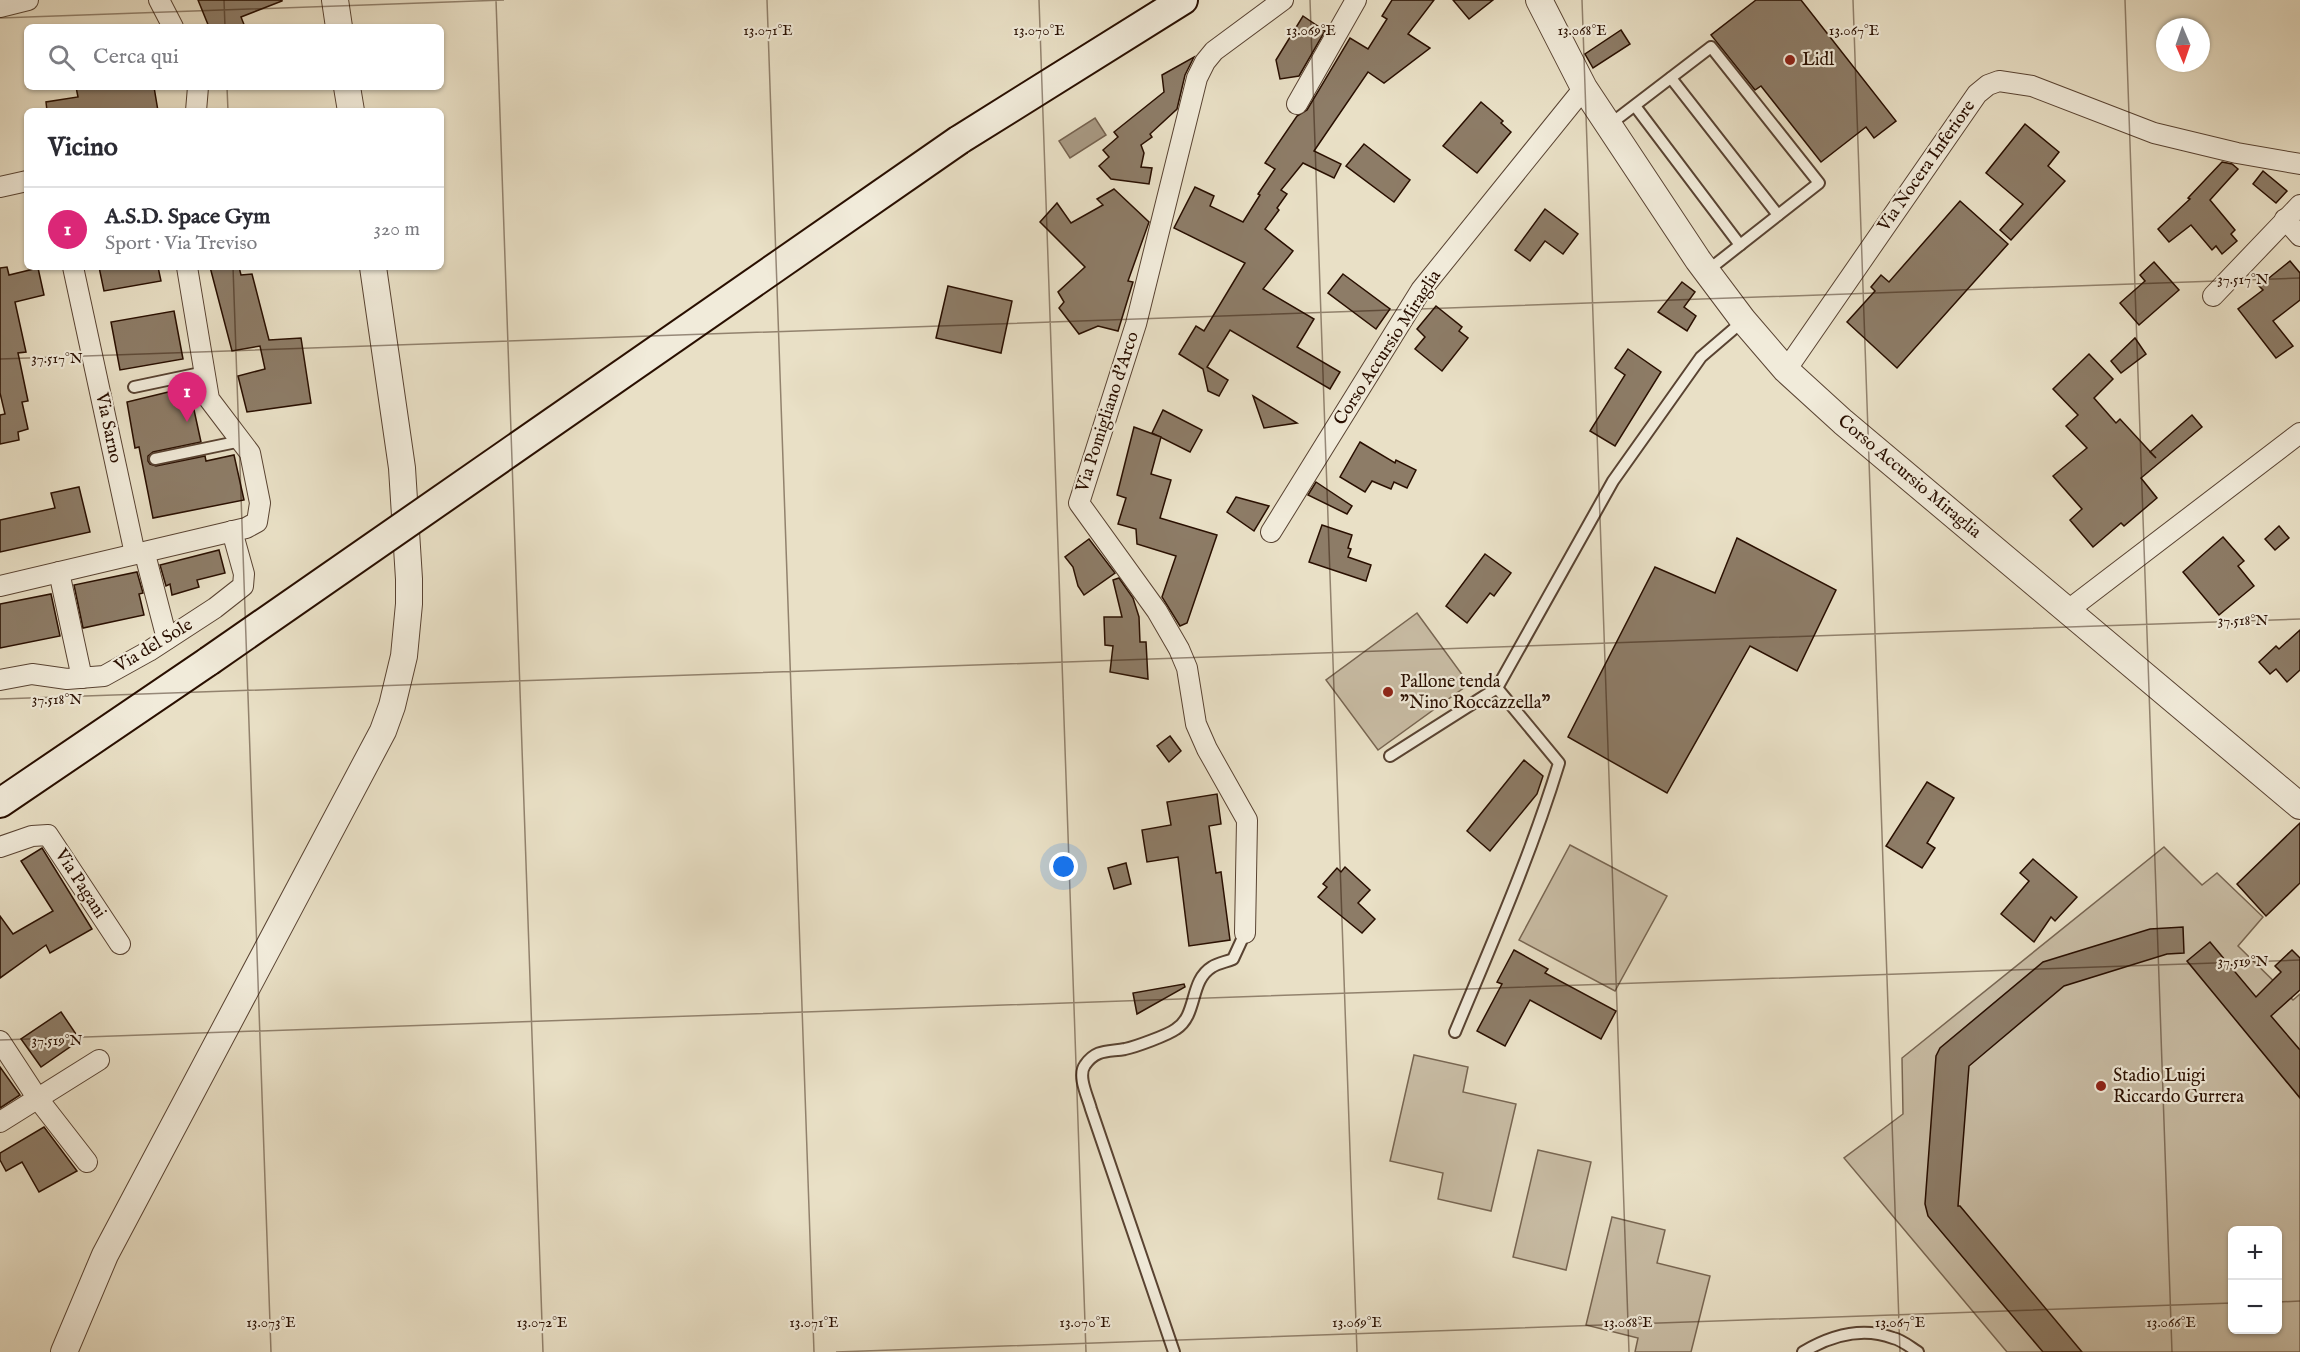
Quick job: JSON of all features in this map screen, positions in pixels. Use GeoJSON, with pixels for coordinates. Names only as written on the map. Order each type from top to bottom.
{"type":"FeatureCollection","features":[{"type":"Feature","properties":{"kind":"main road"},"geometry":{"type":"LineString","coordinates":[[0,803],[959,140],[1183,0]]}},
{"type":"Feature","properties":{"kind":"street"},"geometry":{"type":"LineString","coordinates":[[0,7],[28,0]]}},
{"type":"Feature","properties":{"kind":"street"},"geometry":{"type":"LineString","coordinates":[[159,0],[171,24]]}},
{"type":"Feature","properties":{"kind":"street"},"geometry":{"type":"LineString","coordinates":[[335,0],[339,24]]}},
{"type":"Feature","properties":{"kind":"street","name":"Via Pomigliano d'Arco"},"geometry":{"type":"LineString","coordinates":[[1245,933],[1247,820],[1207,749],[1196,724],[1187,668],[1179,649],[1151,602],[1079,503],[1136,324],[1197,78],[1204,62],[1214,51],[1283,0]]}},
{"type":"Feature","properties":{"kind":"street"},"geometry":{"type":"LineString","coordinates":[[1297,104],[1356,0]]}},
{"type":"Feature","properties":{"kind":"street","name":"Corso Accursio Miraglia"},"geometry":{"type":"LineString","coordinates":[[1539,0],[1584,88],[1706,272],[1786,370],[1843,422],[2300,806]]}},
{"type":"Feature","properties":{"kind":"street","name":"Via Nocera Inferiore"},"geometry":{"type":"LineString","coordinates":[[1786,370],[1977,94],[1988,85],[1999,81],[2032,86],[2154,133],[2300,165]]}},
{"type":"Feature","properties":{"kind":"street","name":"Corso Accursio Miraglia"},"geometry":{"type":"LineString","coordinates":[[1271,532],[1421,290],[1584,88]]}},
{"type":"Feature","properties":{"kind":"street"},"geometry":{"type":"LineString","coordinates":[[196,108],[198,90]]}},
{"type":"Feature","properties":{"kind":"street"},"geometry":{"type":"LineString","coordinates":[[348,90],[350,108]]}},
{"type":"Feature","properties":{"kind":"street"},"geometry":{"type":"LineString","coordinates":[[0,187],[24,182]]}},
{"type":"Feature","properties":{"kind":"street"},"geometry":{"type":"LineString","coordinates":[[2213,296],[2300,205]]}},
{"type":"Feature","properties":{"kind":"street"},"geometry":{"type":"LineString","coordinates":[[2285,219],[2300,236]]}},
{"type":"Feature","properties":{"kind":"street","name":"Via Sarno"},"geometry":{"type":"LineString","coordinates":[[74,270],[141,558],[167,639]]}},
{"type":"Feature","properties":{"kind":"street"},"geometry":{"type":"LineString","coordinates":[[0,586],[58,572],[141,558],[239,530],[257,522],[260,503],[250,453],[209,399],[188,270]]}},
{"type":"Feature","properties":{"kind":"street"},"geometry":{"type":"LineString","coordinates":[[64,1352],[105,1256],[383,731],[394,698],[408,630],[409,579],[402,468],[374,270]]}},
{"type":"Feature","properties":{"kind":"street"},"geometry":{"type":"LineString","coordinates":[[2067,611],[2300,433]]}},
{"type":"Feature","properties":{"kind":"street","name":"Via del Sole"},"geometry":{"type":"LineString","coordinates":[[0,680],[32,674],[68,679],[104,676],[167,639],[215,608],[243,586],[244,574],[239,530]]}},
{"type":"Feature","properties":{"kind":"street"},"geometry":{"type":"LineString","coordinates":[[58,572],[82,678]]}},
{"type":"Feature","properties":{"kind":"street","name":"Via Pagani"},"geometry":{"type":"LineString","coordinates":[[0,847],[32,836],[48,836],[120,944]]}},
{"type":"Feature","properties":{"kind":"street"},"geometry":{"type":"LineString","coordinates":[[0,1041],[38,1099],[87,1162]]}},
{"type":"Feature","properties":{"kind":"street"},"geometry":{"type":"LineString","coordinates":[[0,1122],[99,1060]]}},
{"type":"Feature","properties":{"kind":"lane"},"geometry":{"type":"LineString","coordinates":[[1609,125],[1711,47],[1819,183],[1706,272]]}},
{"type":"Feature","properties":{"kind":"lane"},"geometry":{"type":"LineString","coordinates":[[1671,78],[1779,215]]}},
{"type":"Feature","properties":{"kind":"lane"},"geometry":{"type":"LineString","coordinates":[[1635,106],[1740,245]]}},
{"type":"Feature","properties":{"kind":"lane"},"geometry":{"type":"LineString","coordinates":[[1390,756],[1497,688],[1613,481],[1701,357],[1743,320]]}},
{"type":"Feature","properties":{"kind":"lane"},"geometry":{"type":"LineString","coordinates":[[134,387],[205,372]]}},
{"type":"Feature","properties":{"kind":"lane"},"geometry":{"type":"LineString","coordinates":[[155,459],[241,441]]}},
{"type":"Feature","properties":{"kind":"lane"},"geometry":{"type":"LineString","coordinates":[[1455,1032],[1503,918],[1559,763],[1497,688]]}},
{"type":"Feature","properties":{"kind":"lane"},"geometry":{"type":"LineString","coordinates":[[1174,1352],[1083,1083],[1083,1068],[1092,1055],[1102,1051],[1126,1049],[1178,1029],[1191,1009],[1199,980],[1211,967],[1233,959],[1245,933]]}},
{"type":"Feature","properties":{"kind":"lane"},"geometry":{"type":"LineString","coordinates":[[1803,1352],[1820,1342],[1854,1331],[1893,1338],[1918,1352]]}},
{"type":"Feature","properties":{"kind":"shaded area"},"geometry":{"type":"Polygon","coordinates":[[[1095,118],[1106,135],[1070,158],[1059,141],[1095,118]]]}},
{"type":"Feature","properties":{"kind":"shaded area"},"geometry":{"type":"Polygon","coordinates":[[[1417,613],[1469,684],[1378,750],[1326,680],[1417,613]]]}},
{"type":"Feature","properties":{"kind":"shaded area"},"geometry":{"type":"Polygon","coordinates":[[[1570,845],[1667,896],[1615,991],[1519,940],[1570,845]]]}},
{"type":"Feature","properties":{"kind":"shaded area","name":"Stadio Luigi Riccardo Gurrera"},"geometry":{"type":"Polygon","coordinates":[[[2164,847],[2202,885],[2217,873],[2263,917],[2238,946],[2293,1000],[2300,994],[2300,1352],[2007,1352],[1844,1158],[1903,1114],[1902,1058],[2164,847]]]}},
{"type":"Feature","properties":{"kind":"shaded area"},"geometry":{"type":"Polygon","coordinates":[[[1414,1055],[1468,1067],[1463,1092],[1516,1104],[1491,1211],[1438,1199],[1443,1173],[1390,1161],[1414,1055]]]}},
{"type":"Feature","properties":{"kind":"shaded area"},"geometry":{"type":"Polygon","coordinates":[[[1538,1150],[1591,1162],[1566,1270],[1513,1257],[1538,1150]]]}},
{"type":"Feature","properties":{"kind":"shaded area"},"geometry":{"type":"Polygon","coordinates":[[[1612,1217],[1665,1230],[1657,1263],[1710,1276],[1691,1352],[1635,1352],[1638,1338],[1586,1325],[1612,1217]]]}},
{"type":"Feature","properties":{"kind":"building"},"geometry":{"type":"Polygon","coordinates":[[[198,0],[282,0],[241,17],[244,24],[208,24],[198,0]]]}},
{"type":"Feature","properties":{"kind":"building"},"geometry":{"type":"Polygon","coordinates":[[[1392,0],[1434,0],[1408,34],[1430,48],[1384,83],[1368,72],[1314,151],[1341,164],[1334,178],[1303,163],[1281,190],[1287,194],[1265,229],[1293,251],[1263,289],[1314,319],[1297,347],[1340,372],[1330,389],[1230,330],[1207,367],[1228,380],[1219,396],[1208,391],[1203,369],[1179,354],[1196,326],[1204,331],[1245,263],[1174,228],[1195,187],[1214,196],[1210,206],[1243,222],[1275,169],[1265,163],[1297,116],[1307,110],[1350,38],[1368,49],[1387,19],[1382,16],[1392,0]]]}},
{"type":"Feature","properties":{"kind":"building"},"geometry":{"type":"Polygon","coordinates":[[[1453,0],[1493,0],[1469,19],[1453,0]]]}},
{"type":"Feature","properties":{"kind":"building","name":"Lidl"},"geometry":{"type":"Polygon","coordinates":[[[1756,0],[1801,0],[1896,121],[1874,138],[1866,127],[1821,162],[1761,86],[1755,90],[1711,35],[1756,0]]]}},
{"type":"Feature","properties":{"kind":"building"},"geometry":{"type":"Polygon","coordinates":[[[1303,16],[1325,31],[1299,76],[1280,79],[1276,60],[1303,16]]]}},
{"type":"Feature","properties":{"kind":"building"},"geometry":{"type":"Polygon","coordinates":[[[1621,30],[1630,44],[1593,68],[1585,54],[1621,30]]]}},
{"type":"Feature","properties":{"kind":"building"},"geometry":{"type":"Polygon","coordinates":[[[1194,57],[1185,75],[1177,109],[1150,134],[1152,137],[1141,145],[1144,153],[1141,167],[1152,168],[1149,184],[1111,179],[1099,166],[1109,157],[1103,150],[1118,137],[1114,132],[1164,92],[1162,75],[1194,57]]]}},
{"type":"Feature","properties":{"kind":"building"},"geometry":{"type":"Polygon","coordinates":[[[77,90],[154,90],[158,108],[47,108],[46,102],[78,97],[77,90]]]}},
{"type":"Feature","properties":{"kind":"building"},"geometry":{"type":"Polygon","coordinates":[[[1481,102],[1503,121],[1501,123],[1511,132],[1477,173],[1443,146],[1481,102]]]}},
{"type":"Feature","properties":{"kind":"building"},"geometry":{"type":"Polygon","coordinates":[[[2025,124],[2059,152],[2048,166],[2065,181],[2011,240],[2000,230],[2023,204],[1986,173],[2025,124]]]}},
{"type":"Feature","properties":{"kind":"building"},"geometry":{"type":"Polygon","coordinates":[[[1364,144],[1410,180],[1394,202],[1346,166],[1364,144]]]}},
{"type":"Feature","properties":{"kind":"building"},"geometry":{"type":"Polygon","coordinates":[[[2222,162],[2232,164],[2238,169],[2210,200],[2235,230],[2231,234],[2237,241],[2222,254],[2216,246],[2212,250],[2191,225],[2169,242],[2158,229],[2190,199],[2188,198],[2222,162]]]}},
{"type":"Feature","properties":{"kind":"building"},"geometry":{"type":"Polygon","coordinates":[[[2263,171],[2287,191],[2276,203],[2253,184],[2263,171]]]}},
{"type":"Feature","properties":{"kind":"building"},"geometry":{"type":"Polygon","coordinates":[[[1114,189],[1149,222],[1128,281],[1133,282],[1118,331],[1098,326],[1079,334],[1059,308],[1064,302],[1058,292],[1085,267],[1040,222],[1057,203],[1071,223],[1103,205],[1097,199],[1114,189]]]}},
{"type":"Feature","properties":{"kind":"building"},"geometry":{"type":"Polygon","coordinates":[[[1960,201],[2008,244],[1897,368],[1847,322],[1875,291],[1871,287],[1881,275],[1889,282],[1960,201]]]}},
{"type":"Feature","properties":{"kind":"building"},"geometry":{"type":"Polygon","coordinates":[[[1545,209],[1578,234],[1563,254],[1545,241],[1530,261],[1515,250],[1545,209]]]}},
{"type":"Feature","properties":{"kind":"building"},"geometry":{"type":"Polygon","coordinates":[[[2290,261],[2300,273],[2300,300],[2273,321],[2293,346],[2276,358],[2238,309],[2263,290],[2259,286],[2290,261]]]}},
{"type":"Feature","properties":{"kind":"building"},"geometry":{"type":"Polygon","coordinates":[[[2154,262],[2179,290],[2139,325],[2120,303],[2145,281],[2140,275],[2154,262]]]}},
{"type":"Feature","properties":{"kind":"building"},"geometry":{"type":"Polygon","coordinates":[[[7,267],[9,275],[38,270],[44,295],[15,302],[26,352],[18,353],[28,401],[22,402],[28,429],[18,432],[19,440],[0,444],[0,415],[5,414],[0,393],[0,268],[7,267]]]}},
{"type":"Feature","properties":{"kind":"building"},"geometry":{"type":"Polygon","coordinates":[[[100,270],[159,270],[161,281],[104,291],[100,270]]]}},
{"type":"Feature","properties":{"kind":"building"},"geometry":{"type":"Polygon","coordinates":[[[211,270],[240,270],[241,275],[252,274],[269,340],[301,338],[311,403],[247,412],[238,376],[265,369],[260,346],[232,351],[211,270]]]}},
{"type":"Feature","properties":{"kind":"building"},"geometry":{"type":"Polygon","coordinates":[[[1343,274],[1390,309],[1376,329],[1328,293],[1343,274]]]}},
{"type":"Feature","properties":{"kind":"building"},"geometry":{"type":"Polygon","coordinates":[[[1682,282],[1695,292],[1684,307],[1696,316],[1687,331],[1658,312],[1682,282]]]}},
{"type":"Feature","properties":{"kind":"building"},"geometry":{"type":"Polygon","coordinates":[[[948,286],[1012,301],[1001,353],[936,338],[948,286]]]}},
{"type":"Feature","properties":{"kind":"building"},"geometry":{"type":"Polygon","coordinates":[[[1436,306],[1462,327],[1459,331],[1468,338],[1442,371],[1415,349],[1425,337],[1417,329],[1436,306]]]}},
{"type":"Feature","properties":{"kind":"building"},"geometry":{"type":"Polygon","coordinates":[[[174,311],[183,359],[120,370],[111,322],[174,311]]]}},
{"type":"Feature","properties":{"kind":"building"},"geometry":{"type":"Polygon","coordinates":[[[2135,338],[2146,354],[2121,373],[2111,361],[2135,338]]]}},
{"type":"Feature","properties":{"kind":"building"},"geometry":{"type":"Polygon","coordinates":[[[1628,349],[1661,372],[1615,446],[1590,431],[1625,375],[1615,368],[1628,349]]]}},
{"type":"Feature","properties":{"kind":"building"},"geometry":{"type":"Polygon","coordinates":[[[2089,354],[2113,379],[2094,398],[2116,423],[2120,419],[2150,452],[2192,415],[2202,427],[2141,478],[2157,498],[2124,526],[2121,523],[2093,547],[2070,520],[2082,509],[2053,476],[2087,448],[2066,426],[2078,415],[2053,389],[2089,354]]]}},
{"type":"Feature","properties":{"kind":"building"},"geometry":{"type":"Polygon","coordinates":[[[189,387],[201,442],[153,452],[148,456],[148,461],[156,466],[205,456],[206,461],[234,455],[244,500],[153,518],[139,447],[135,448],[127,402],[189,387]]]}},
{"type":"Feature","properties":{"kind":"building"},"geometry":{"type":"Polygon","coordinates":[[[1253,396],[1297,423],[1264,428],[1253,396]]]}},
{"type":"Feature","properties":{"kind":"building"},"geometry":{"type":"Polygon","coordinates":[[[1163,410],[1202,430],[1190,452],[1152,433],[1163,410]]]}},
{"type":"Feature","properties":{"kind":"building"},"geometry":{"type":"Polygon","coordinates":[[[1134,427],[1161,437],[1151,474],[1171,480],[1160,518],[1217,535],[1187,623],[1180,626],[1162,597],[1176,556],[1137,544],[1136,529],[1118,524],[1126,498],[1117,495],[1134,427]]]}},
{"type":"Feature","properties":{"kind":"building"},"geometry":{"type":"Polygon","coordinates":[[[1360,442],[1395,463],[1396,460],[1416,470],[1407,488],[1394,482],[1391,489],[1372,481],[1365,492],[1340,477],[1360,442]]]}},
{"type":"Feature","properties":{"kind":"building"},"geometry":{"type":"Polygon","coordinates":[[[1316,482],[1352,506],[1347,514],[1308,495],[1316,482]]]}},
{"type":"Feature","properties":{"kind":"building"},"geometry":{"type":"Polygon","coordinates":[[[79,487],[90,532],[0,552],[0,520],[55,508],[51,493],[79,487]]]}},
{"type":"Feature","properties":{"kind":"building"},"geometry":{"type":"Polygon","coordinates":[[[1236,497],[1269,506],[1254,531],[1227,512],[1236,497]]]}},
{"type":"Feature","properties":{"kind":"building"},"geometry":{"type":"Polygon","coordinates":[[[1322,525],[1352,535],[1348,557],[1371,565],[1366,581],[1309,562],[1322,525]]]}},
{"type":"Feature","properties":{"kind":"building"},"geometry":{"type":"Polygon","coordinates":[[[2279,526],[2289,538],[2275,550],[2265,539],[2279,526]]]}},
{"type":"Feature","properties":{"kind":"building"},"geometry":{"type":"Polygon","coordinates":[[[2223,537],[2244,561],[2238,566],[2254,586],[2219,615],[2183,572],[2223,537]]]}},
{"type":"Feature","properties":{"kind":"building"},"geometry":{"type":"Polygon","coordinates":[[[1737,538],[1836,590],[1797,671],[1750,646],[1667,793],[1568,737],[1655,567],[1715,593],[1737,538]]]}},
{"type":"Feature","properties":{"kind":"building"},"geometry":{"type":"Polygon","coordinates":[[[1089,539],[1115,573],[1084,595],[1078,586],[1073,567],[1065,557],[1089,539]]]}},
{"type":"Feature","properties":{"kind":"building"},"geometry":{"type":"Polygon","coordinates":[[[219,550],[225,573],[197,580],[199,587],[172,595],[170,584],[166,586],[160,565],[219,550]]]}},
{"type":"Feature","properties":{"kind":"building"},"geometry":{"type":"Polygon","coordinates":[[[1485,554],[1511,573],[1494,596],[1490,593],[1467,623],[1446,606],[1485,554]]]}},
{"type":"Feature","properties":{"kind":"building"},"geometry":{"type":"Polygon","coordinates":[[[137,572],[143,593],[139,594],[144,615],[83,628],[74,585],[137,572]]]}},
{"type":"Feature","properties":{"kind":"building"},"geometry":{"type":"Polygon","coordinates":[[[1119,578],[1133,598],[1139,617],[1140,642],[1146,642],[1148,679],[1110,672],[1113,646],[1105,645],[1104,617],[1122,617],[1113,580],[1119,578]]]}},
{"type":"Feature","properties":{"kind":"building"},"geometry":{"type":"Polygon","coordinates":[[[51,594],[60,636],[0,648],[0,604],[51,594]]]}},
{"type":"Feature","properties":{"kind":"building"},"geometry":{"type":"Polygon","coordinates":[[[2300,630],[2300,670],[2287,682],[2276,669],[2270,674],[2259,662],[2276,646],[2279,649],[2300,630]]]}},
{"type":"Feature","properties":{"kind":"building"},"geometry":{"type":"Polygon","coordinates":[[[1170,736],[1181,751],[1169,762],[1157,746],[1170,736]]]}},
{"type":"Feature","properties":{"kind":"building"},"geometry":{"type":"Polygon","coordinates":[[[1524,760],[1543,776],[1537,794],[1490,851],[1467,831],[1524,760]]]}},
{"type":"Feature","properties":{"kind":"building"},"geometry":{"type":"Polygon","coordinates":[[[1927,782],[1954,798],[1927,843],[1935,848],[1922,868],[1886,846],[1927,782]]]}},
{"type":"Feature","properties":{"kind":"building"},"geometry":{"type":"Polygon","coordinates":[[[1217,794],[1221,824],[1209,826],[1216,873],[1221,872],[1230,940],[1189,946],[1178,857],[1147,862],[1142,830],[1171,825],[1167,802],[1217,794]]]}},
{"type":"Feature","properties":{"kind":"building"},"geometry":{"type":"Polygon","coordinates":[[[2300,823],[2300,883],[2266,916],[2237,884],[2300,823]]]}},
{"type":"Feature","properties":{"kind":"building"},"geometry":{"type":"Polygon","coordinates":[[[42,848],[92,929],[50,953],[46,945],[0,978],[0,916],[13,934],[53,911],[21,861],[42,848]]]}},
{"type":"Feature","properties":{"kind":"building"},"geometry":{"type":"Polygon","coordinates":[[[2033,859],[2077,897],[2055,921],[2051,917],[2034,942],[2001,914],[2029,881],[2020,873],[2033,859]]]}},
{"type":"Feature","properties":{"kind":"building"},"geometry":{"type":"Polygon","coordinates":[[[1126,863],[1131,884],[1114,889],[1108,868],[1126,863]]]}},
{"type":"Feature","properties":{"kind":"building"},"geometry":{"type":"Polygon","coordinates":[[[1345,867],[1370,890],[1358,903],[1375,919],[1362,933],[1318,897],[1327,887],[1323,884],[1337,868],[1341,872],[1345,867]]]}},
{"type":"Feature","properties":{"kind":"building"},"geometry":{"type":"Polygon","coordinates":[[[2183,927],[2184,953],[2167,954],[2064,986],[1969,1066],[1958,1206],[2082,1352],[2043,1352],[1928,1216],[1925,1204],[1936,1056],[1940,1048],[2043,962],[2150,929],[2183,927]]]}},
{"type":"Feature","properties":{"kind":"building"},"geometry":{"type":"Polygon","coordinates":[[[2210,942],[2256,997],[2281,972],[2275,966],[2292,950],[2300,958],[2300,990],[2271,1016],[2300,1050],[2300,1098],[2187,961],[2210,942]]]}},
{"type":"Feature","properties":{"kind":"building"},"geometry":{"type":"Polygon","coordinates":[[[1514,950],[1548,969],[1545,973],[1616,1011],[1601,1039],[1530,1000],[1505,1046],[1477,1031],[1502,984],[1497,982],[1514,950]]]}},
{"type":"Feature","properties":{"kind":"building"},"geometry":{"type":"Polygon","coordinates":[[[1184,984],[1185,987],[1137,1014],[1133,993],[1184,984]]]}},
{"type":"Feature","properties":{"kind":"building"},"geometry":{"type":"Polygon","coordinates":[[[61,1012],[80,1040],[41,1067],[21,1039],[61,1012]]]}},
{"type":"Feature","properties":{"kind":"building"},"geometry":{"type":"Polygon","coordinates":[[[0,1067],[20,1095],[0,1108],[0,1067]]]}},
{"type":"Feature","properties":{"kind":"building"},"geometry":{"type":"Polygon","coordinates":[[[44,1127],[77,1171],[39,1192],[22,1162],[6,1171],[0,1160],[0,1153],[44,1127]]]}},
{"type":"Feature","properties":{"kind":"place","name":"Lidl"},"geometry":{"type":"Point","coordinates":[1790,60]}},
{"type":"Feature","properties":{"kind":"place","name":"A.S.D. Space Gym"},"geometry":{"type":"Point","coordinates":[187,422]}},
{"type":"Feature","properties":{"kind":"place","name":"Pallone tenda \"Nino Roccazzella\""},"geometry":{"type":"Point","coordinates":[1388,692]}},
{"type":"Feature","properties":{"kind":"place","name":"Stadio Luigi Riccardo Gurrera"},"geometry":{"type":"Point","coordinates":[2101,1086]}}]}
